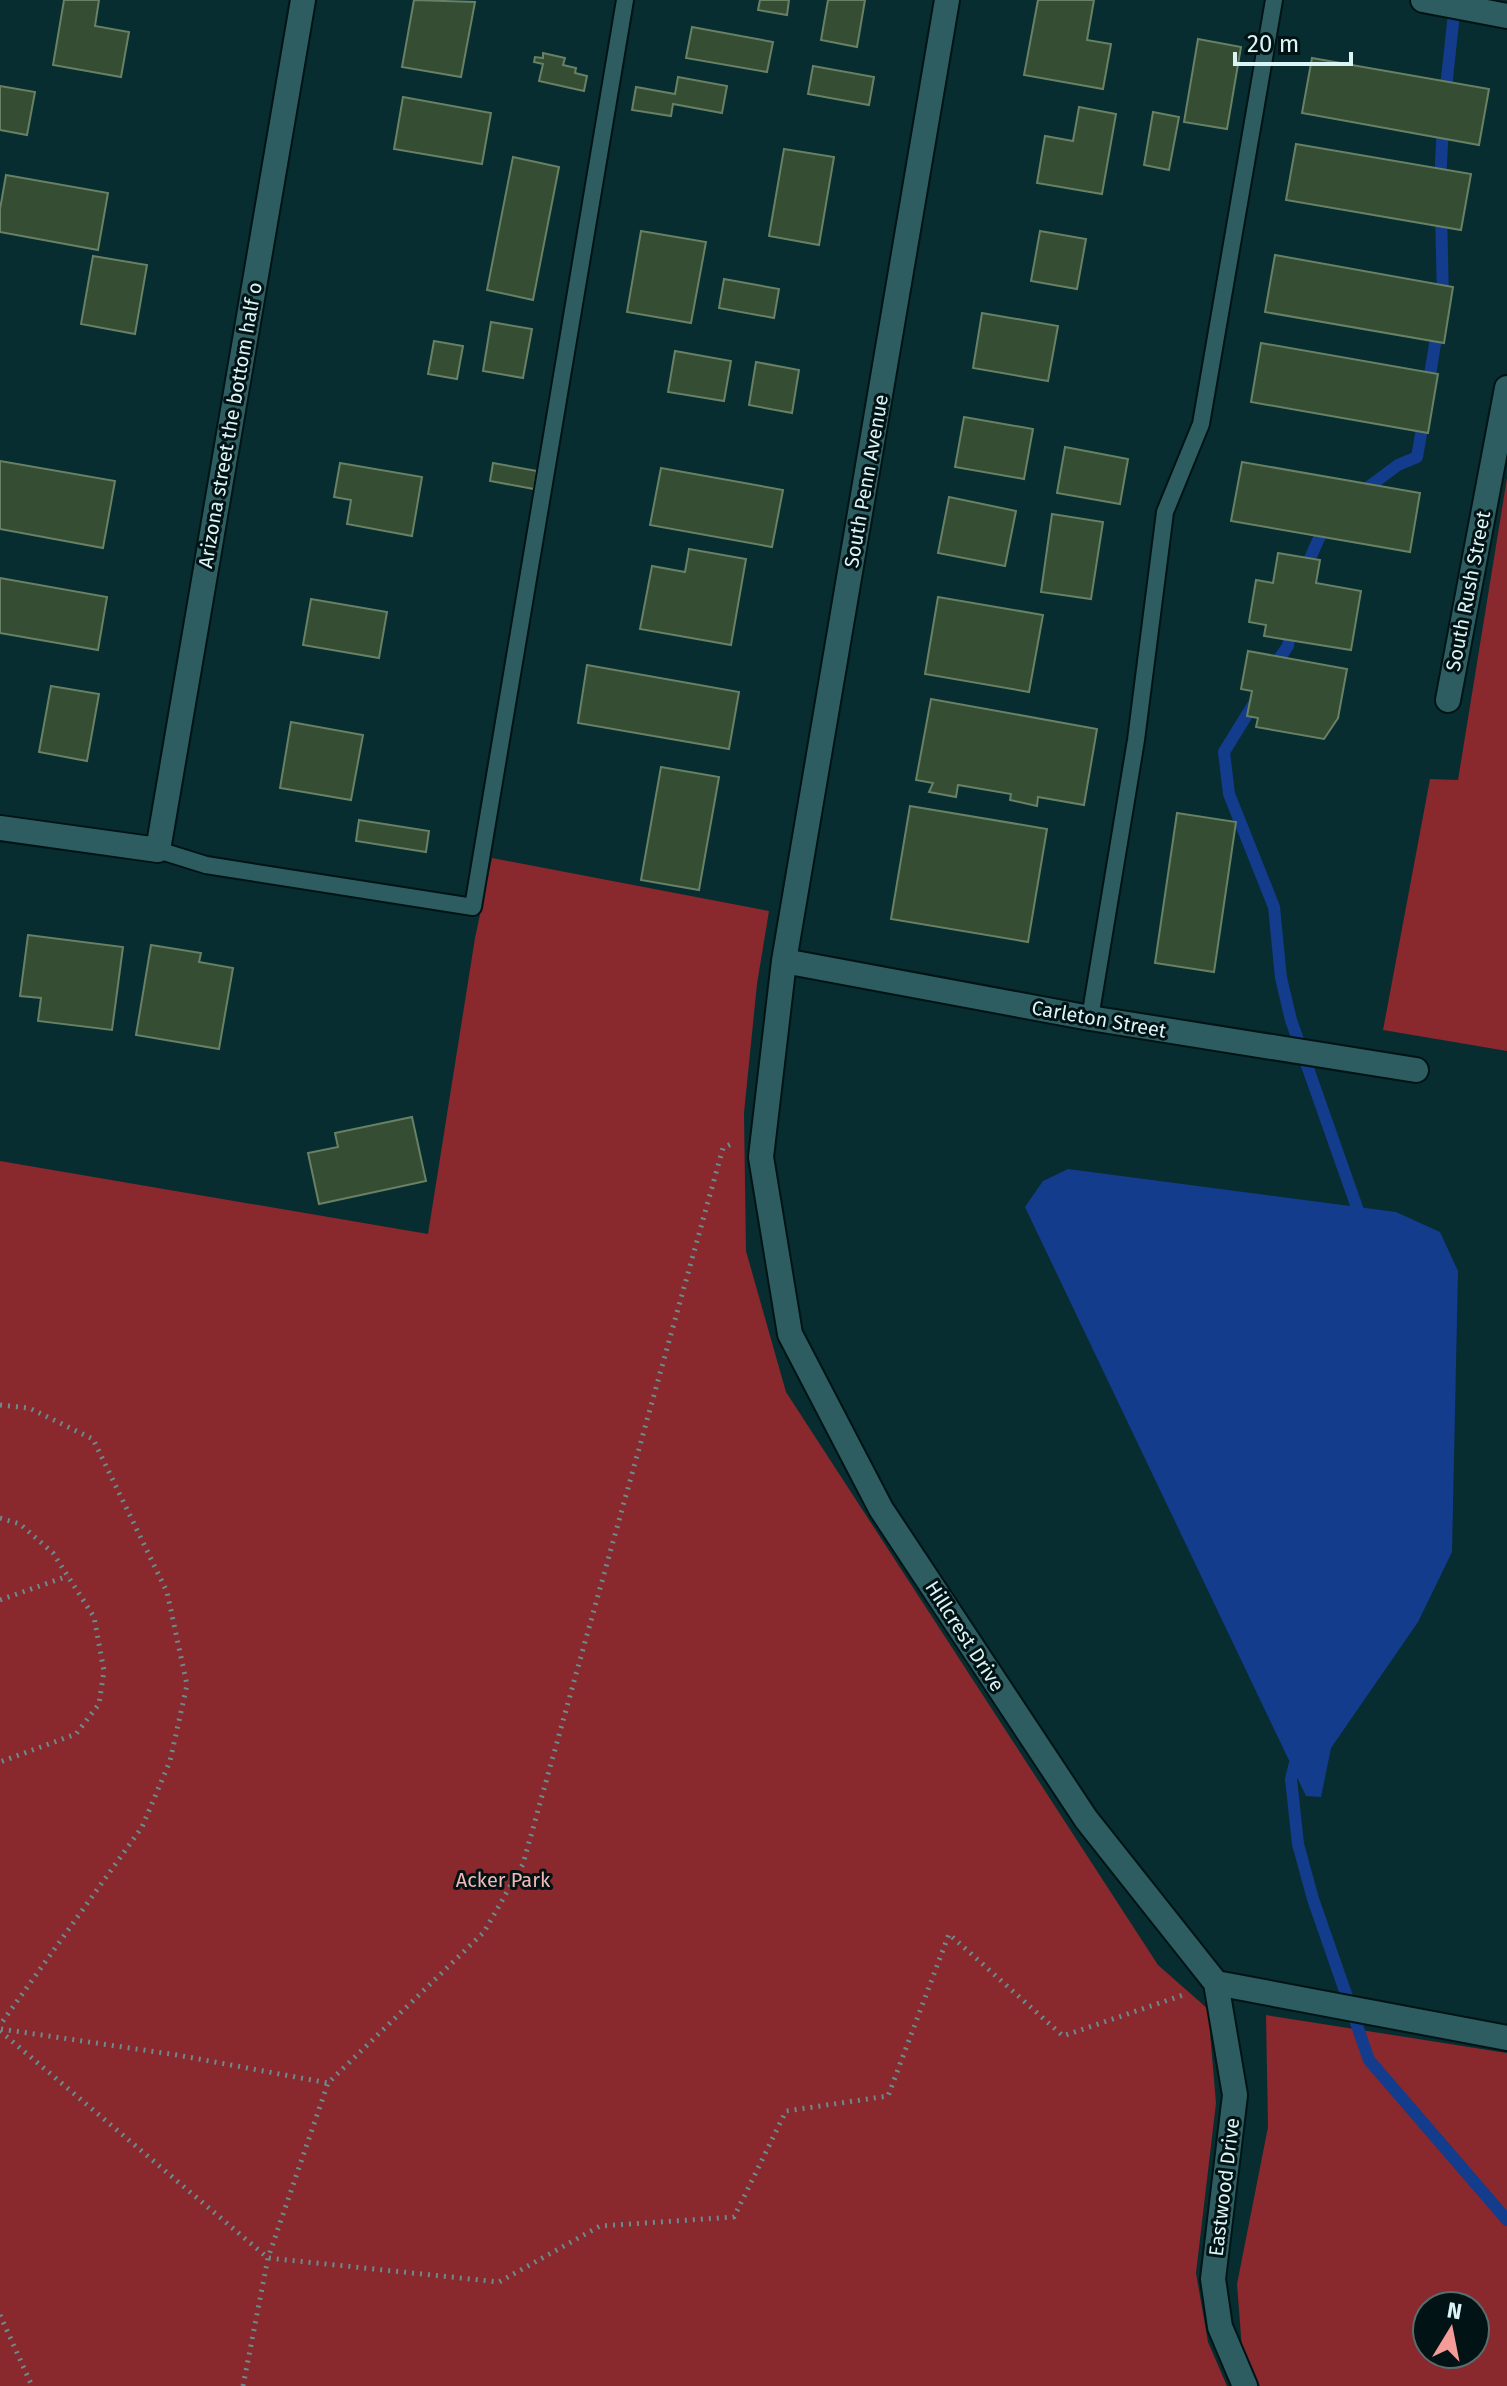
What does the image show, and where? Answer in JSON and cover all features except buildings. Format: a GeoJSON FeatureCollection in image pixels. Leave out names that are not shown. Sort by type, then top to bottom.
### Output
{"type":"FeatureCollection","features":[{"type":"Feature","properties":{"kind":"street","name":"Arizona street the bottom half o"},"geometry":{"type":"LineString","coordinates":[[158,850],[303,0]]}},
{"type":"Feature","properties":{"kind":"street","name":"South Penn Avenue"},"geometry":{"type":"LineString","coordinates":[[784,961],[947,0]]}},
{"type":"Feature","properties":{"kind":"street"},"geometry":{"type":"LineString","coordinates":[[1423,0],[1507,16]]}},
{"type":"Feature","properties":{"kind":"street","name":"South Rush Street"},"geometry":{"type":"LineString","coordinates":[[1448,700],[1507,388]]}},
{"type":"Feature","properties":{"kind":"street"},"geometry":{"type":"LineString","coordinates":[[0,828],[158,850]]}},
{"type":"Feature","properties":{"kind":"street","name":"Carleton Street"},"geometry":{"type":"LineString","coordinates":[[784,961],[1090,1018],[1416,1070]]}},
{"type":"Feature","properties":{"kind":"street","name":"Hillcrest Drive"},"geometry":{"type":"LineString","coordinates":[[784,961],[761,1157],[790,1334],[881,1509],[1086,1819],[1216,1983]]}},
{"type":"Feature","properties":{"kind":"street"},"geometry":{"type":"LineString","coordinates":[[1216,1983],[1507,2038]]}},
{"type":"Feature","properties":{"kind":"street","name":"Eastwood Drive"},"geometry":{"type":"LineString","coordinates":[[1216,1983],[1235,2095],[1213,2279],[1220,2327],[1245,2386]]}},
{"type":"Feature","properties":{"kind":"lane"},"geometry":{"type":"LineString","coordinates":[[158,850],[206,865],[473,907],[625,0]]}},
{"type":"Feature","properties":{"kind":"lane"},"geometry":{"type":"LineString","coordinates":[[1090,1018],[1136,740],[1165,512],[1201,424],[1274,0]]}},
{"type":"Feature","properties":{"kind":"path"},"geometry":{"type":"LineString","coordinates":[[243,2386],[268,2258],[328,2083],[484,1932],[523,1864],[723,1148],[764,1129]]}},
{"type":"Feature","properties":{"kind":"path"},"geometry":{"type":"LineString","coordinates":[[0,1405],[29,1408],[93,1439],[167,1592],[187,1685],[170,1761],[142,1827],[0,2029]]}},
{"type":"Feature","properties":{"kind":"path"},"geometry":{"type":"LineString","coordinates":[[0,1518],[20,1524],[53,1553],[94,1617],[104,1671],[99,1704],[76,1734],[0,1762]]}},
{"type":"Feature","properties":{"kind":"path"},"geometry":{"type":"LineString","coordinates":[[0,1600],[68,1576]]}},
{"type":"Feature","properties":{"kind":"path"},"geometry":{"type":"LineString","coordinates":[[0,2029],[268,2258],[499,2282],[600,2226],[734,2217],[786,2111],[888,2096],[949,1934],[1063,2036],[1216,1983]]}},
{"type":"Feature","properties":{"kind":"path"},"geometry":{"type":"LineString","coordinates":[[0,2029],[177,2055],[328,2083]]}},
{"type":"Feature","properties":{"kind":"path"},"geometry":{"type":"LineString","coordinates":[[0,2315],[32,2386]]}},
{"type":"Feature","properties":{"kind":"green space"},"geometry":{"type":"Polygon","coordinates":[[[1507,478],[1507,1051],[1383,1030],[1430,779],[1458,780],[1507,478]]]}},
{"type":"Feature","properties":{"kind":"green space","name":"Acker Park"},"geometry":{"type":"Polygon","coordinates":[[[492,858],[769,911],[757,984],[744,1113],[746,1251],[786,1392],[1158,1965],[1208,2009],[1216,2103],[1196,2273],[1208,2342],[1227,2386],[0,2386],[0,1161],[428,1234],[475,938],[492,858]]]}},
{"type":"Feature","properties":{"kind":"green space"},"geometry":{"type":"Polygon","coordinates":[[[1266,2015],[1507,2053],[1507,2386],[1260,2386],[1242,2349],[1237,2284],[1268,2127],[1266,2015]]]}},
{"type":"Feature","properties":{"kind":"water"},"geometry":{"type":"Polygon","coordinates":[[[1068,1169],[1396,1212],[1440,1232],[1458,1271],[1452,1552],[1418,1622],[1331,1748],[1321,1797],[1306,1796],[1025,1207],[1043,1181],[1068,1169]]]}},
{"type":"Feature","properties":{"kind":"waterway"},"geometry":{"type":"LineString","coordinates":[[1445,97],[1455,4]]}},
{"type":"Feature","properties":{"kind":"waterway"},"geometry":{"type":"LineString","coordinates":[[1440,184],[1443,123]]}},
{"type":"Feature","properties":{"kind":"waterway"},"geometry":{"type":"LineString","coordinates":[[1441,211],[1443,300]]}},
{"type":"Feature","properties":{"kind":"waterway"},"geometry":{"type":"LineString","coordinates":[[1428,387],[1438,326]]}},
{"type":"Feature","properties":{"kind":"waterway"},"geometry":{"type":"LineString","coordinates":[[1359,494],[1398,465],[1417,457],[1424,417]]}},
{"type":"Feature","properties":{"kind":"waterway"},"geometry":{"type":"LineString","coordinates":[[1303,574],[1325,525]]}},
{"type":"Feature","properties":{"kind":"waterway"},"geometry":{"type":"LineString","coordinates":[[1271,670],[1288,646],[1291,626]]}},
{"type":"Feature","properties":{"kind":"waterway"},"geometry":{"type":"LineString","coordinates":[[1253,705],[1224,752],[1229,794],[1274,907],[1281,978],[1291,1020],[1361,1219]]}},
{"type":"Feature","properties":{"kind":"waterway"},"geometry":{"type":"LineString","coordinates":[[1297,1755],[1291,1779],[1298,1844],[1313,1899],[1369,2060],[1507,2220]]}}]}
